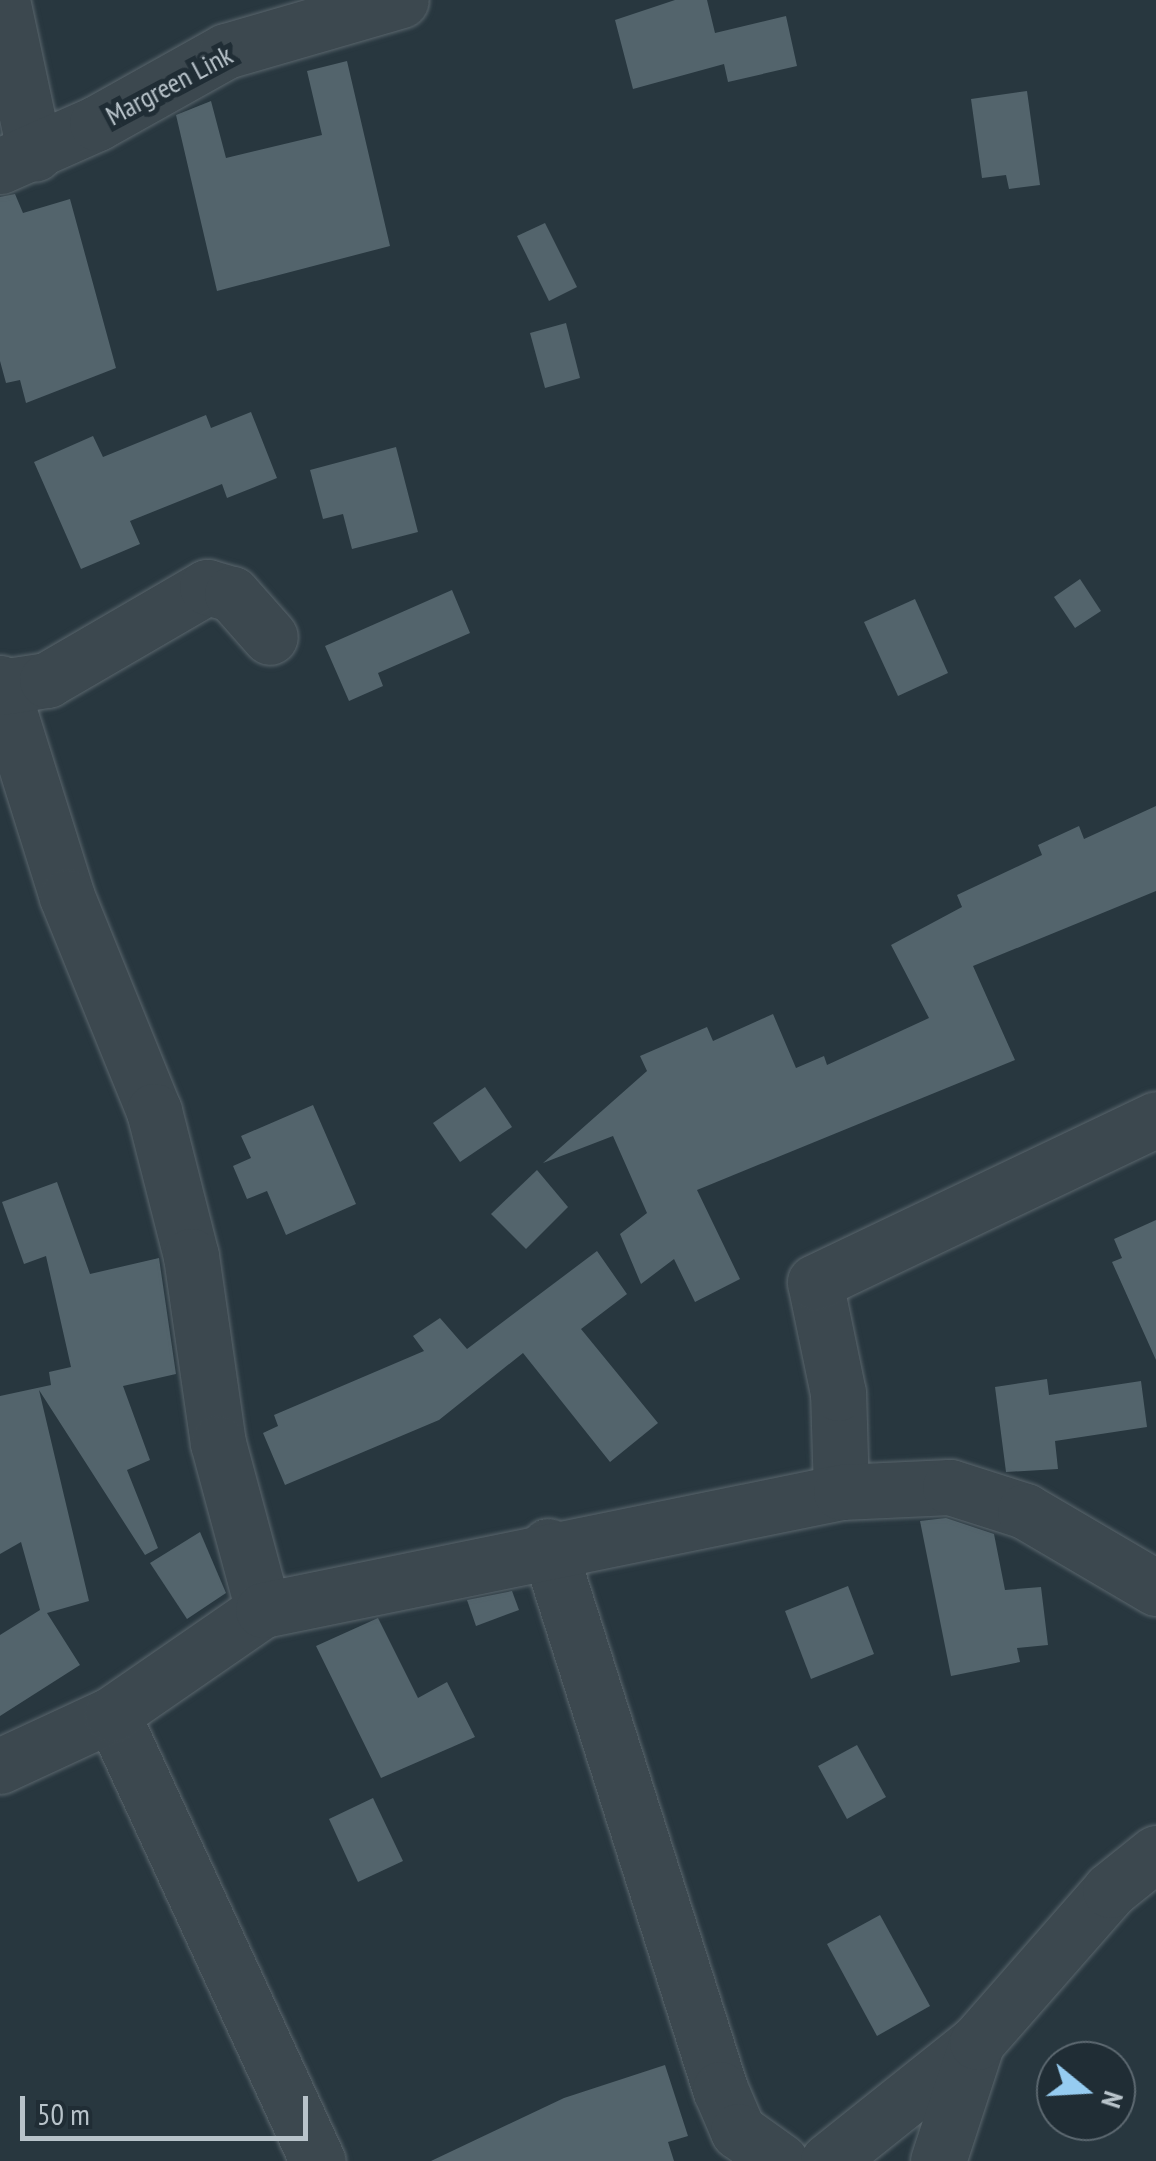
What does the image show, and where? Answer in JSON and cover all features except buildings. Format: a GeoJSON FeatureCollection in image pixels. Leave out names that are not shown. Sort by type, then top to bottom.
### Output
{"type":"FeatureCollection","features":[{"type":"Feature","properties":{"kind":"street"},"geometry":{"type":"LineString","coordinates":[[2,0],[18,160]]}},
{"type":"Feature","properties":{"kind":"street","name":"Margreen Link"},"geometry":{"type":"LineString","coordinates":[[18,160],[226,51],[400,0]]}},
{"type":"Feature","properties":{"kind":"street"},"geometry":{"type":"LineString","coordinates":[[264,1610],[218,1443],[191,1256],[154,1111],[67,897],[1,685],[47,680],[206,586],[232,594],[270,638]]}},
{"type":"Feature","properties":{"kind":"street"},"geometry":{"type":"LineString","coordinates":[[841,1492],[838,1393],[815,1282],[1156,1119]]}},
{"type":"Feature","properties":{"kind":"street"},"geometry":{"type":"LineString","coordinates":[[0,1766],[112,1714],[264,1610],[548,1546],[841,1492],[950,1488],[1026,1510],[1156,1588]]}},
{"type":"Feature","properties":{"kind":"street"},"geometry":{"type":"LineString","coordinates":[[548,1546],[720,2088],[738,2131],[780,2161]]}},
{"type":"Feature","properties":{"kind":"street"},"geometry":{"type":"LineString","coordinates":[[112,1714],[318,2161]]}},
{"type":"Feature","properties":{"kind":"street"},"geometry":{"type":"LineString","coordinates":[[828,2161],[977,2042],[1110,1890],[1156,1854]]}},
{"type":"Feature","properties":{"kind":"street"},"geometry":{"type":"LineString","coordinates":[[938,2161],[977,2042]]}}]}
